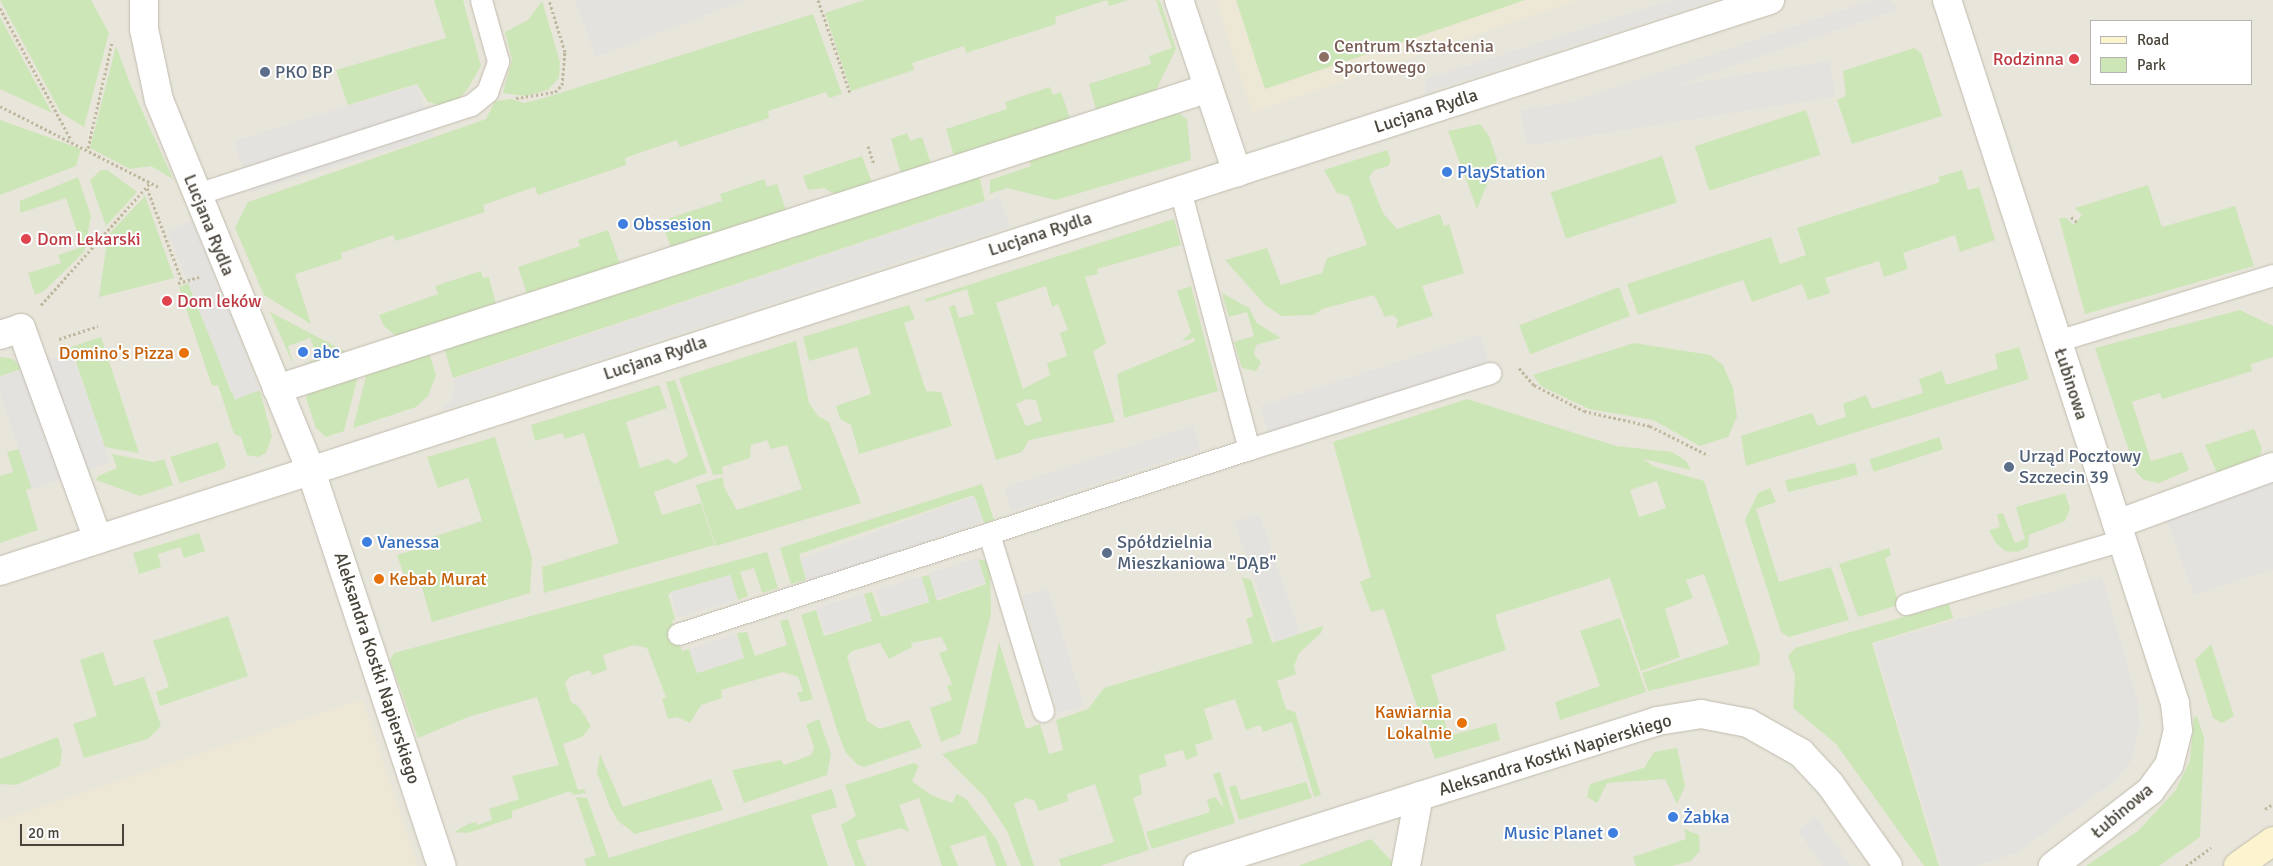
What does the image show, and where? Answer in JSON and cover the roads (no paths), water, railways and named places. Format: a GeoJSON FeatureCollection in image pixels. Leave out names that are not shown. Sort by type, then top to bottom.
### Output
{"type":"FeatureCollection","features":[{"type":"Feature","properties":{"kind":"street"},"geometry":{"type":"LineString","coordinates":[[124,0],[144,29]]}},
{"type":"Feature","properties":{"kind":"street"},"geometry":{"type":"LineString","coordinates":[[144,0],[144,29]]}},
{"type":"Feature","properties":{"kind":"street"},"geometry":{"type":"LineString","coordinates":[[1179,0],[1237,172]]}},
{"type":"Feature","properties":{"kind":"street","name":"Lucjana Rydla"},"geometry":{"type":"LineString","coordinates":[[0,571],[1770,0]]}},
{"type":"Feature","properties":{"kind":"street","name":"Łubinowa"},"geometry":{"type":"LineString","coordinates":[[1947,0],[2175,703],[2178,730],[2169,765],[2150,791],[2053,866]]}},
{"type":"Feature","properties":{"kind":"street","name":"Lucjana Rydla"},"geometry":{"type":"LineString","coordinates":[[144,29],[159,100],[311,471]]}},
{"type":"Feature","properties":{"kind":"street"},"geometry":{"type":"LineString","coordinates":[[277,389],[1209,88]]}},
{"type":"Feature","properties":{"kind":"street"},"geometry":{"type":"LineString","coordinates":[[17,337],[98,539]]}},
{"type":"Feature","properties":{"kind":"street"},"geometry":{"type":"LineString","coordinates":[[2120,532],[2273,467]]}},
{"type":"Feature","properties":{"kind":"street","name":"Aleksandra Kostki Napierskiego"},"geometry":{"type":"LineString","coordinates":[[311,471],[442,866]]}},
{"type":"Feature","properties":{"kind":"street","name":"Aleksandra Kostki Napierskiego"},"geometry":{"type":"LineString","coordinates":[[1198,866],[1657,721],[1701,714],[1726,717],[1774,735],[1801,753],[1830,784],[1888,866]]}},
{"type":"Feature","properties":{"kind":"street"},"geometry":{"type":"LineString","coordinates":[[1406,866],[1419,796]]}},
{"type":"Feature","properties":{"kind":"street"},"geometry":{"type":"LineString","coordinates":[[2238,866],[2273,841]]}},
{"type":"Feature","properties":{"kind":"lane"},"geometry":{"type":"LineString","coordinates":[[201,204],[472,104],[487,92],[498,61],[480,0]]}},
{"type":"Feature","properties":{"kind":"lane"},"geometry":{"type":"LineString","coordinates":[[1180,190],[1249,449]]}},
{"type":"Feature","properties":{"kind":"lane"},"geometry":{"type":"LineString","coordinates":[[2057,341],[2273,275]]}},
{"type":"Feature","properties":{"kind":"lane"},"geometry":{"type":"LineString","coordinates":[[678,634],[1490,373]]}},
{"type":"Feature","properties":{"kind":"lane"},"geometry":{"type":"LineString","coordinates":[[1906,604],[2120,532]]}},
{"type":"Feature","properties":{"kind":"lane"},"geometry":{"type":"LineString","coordinates":[[989,534],[1043,711]]}},
{"type":"Feature","properties":{"kind":"place","name":"Centrum Kształcenia Sportowego"},"geometry":{"type":"Point","coordinates":[1324,57]}},
{"type":"Feature","properties":{"kind":"place","name":"Rodzinna"},"geometry":{"type":"Point","coordinates":[2074,59]}},
{"type":"Feature","properties":{"kind":"place","name":"PKO BP"},"geometry":{"type":"Point","coordinates":[265,72]}},
{"type":"Feature","properties":{"kind":"place","name":"PlayStation"},"geometry":{"type":"Point","coordinates":[1447,172]}},
{"type":"Feature","properties":{"kind":"place","name":"Obssesion"},"geometry":{"type":"Point","coordinates":[623,224]}},
{"type":"Feature","properties":{"kind":"place","name":"Dom Lekarski"},"geometry":{"type":"Point","coordinates":[26,239]}},
{"type":"Feature","properties":{"kind":"place","name":"Dom leków"},"geometry":{"type":"Point","coordinates":[167,301]}},
{"type":"Feature","properties":{"kind":"place","name":"abc"},"geometry":{"type":"Point","coordinates":[303,352]}},
{"type":"Feature","properties":{"kind":"place","name":"Domino's Pizza"},"geometry":{"type":"Point","coordinates":[184,353]}},
{"type":"Feature","properties":{"kind":"place","name":"Urząd Pocztowy Szczecin 39"},"geometry":{"type":"Point","coordinates":[2009,467]}},
{"type":"Feature","properties":{"kind":"place","name":"Vanessa"},"geometry":{"type":"Point","coordinates":[367,542]}},
{"type":"Feature","properties":{"kind":"place","name":"Spółdzielnia Mieszkaniowa \"DĄB\""},"geometry":{"type":"Point","coordinates":[1107,553]}},
{"type":"Feature","properties":{"kind":"place","name":"Kebab Murat"},"geometry":{"type":"Point","coordinates":[379,579]}},
{"type":"Feature","properties":{"kind":"place","name":"Kawiarnia Lokalnie"},"geometry":{"type":"Point","coordinates":[1462,723]}},
{"type":"Feature","properties":{"kind":"place","name":"Żabka"},"geometry":{"type":"Point","coordinates":[1673,817]}},
{"type":"Feature","properties":{"kind":"place","name":"Music Planet"},"geometry":{"type":"Point","coordinates":[1613,833]}}]}
